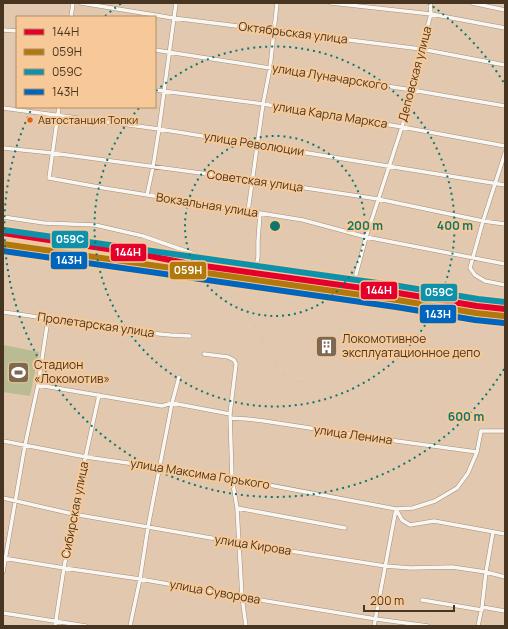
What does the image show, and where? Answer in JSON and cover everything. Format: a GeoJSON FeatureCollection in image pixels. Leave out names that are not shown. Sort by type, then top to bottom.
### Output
{"type":"FeatureCollection","features":[{"type":"Feature","properties":{"kind":"street"},"geometry":{"type":"LineString","coordinates":[[71,16],[73,3]]}},
{"type":"Feature","properties":{"kind":"street","name":"Октябрьская улица"},"geometry":{"type":"LineString","coordinates":[[81,3],[173,18],[421,50],[505,65]]}},
{"type":"Feature","properties":{"kind":"street"},"geometry":{"type":"LineString","coordinates":[[147,195],[159,129],[163,90],[176,3]]}},
{"type":"Feature","properties":{"kind":"street"},"geometry":{"type":"LineString","coordinates":[[248,211],[263,104],[270,68],[277,3]]}},
{"type":"Feature","properties":{"kind":"street"},"geometry":{"type":"LineString","coordinates":[[331,3],[431,14],[505,28]]}},
{"type":"Feature","properties":{"kind":"street","name":"Деповская улица"},"geometry":{"type":"LineString","coordinates":[[354,282],[366,237],[402,127],[431,14],[430,3]]}},
{"type":"Feature","properties":{"kind":"street"},"geometry":{"type":"LineString","coordinates":[[472,3],[505,10]]}},
{"type":"Feature","properties":{"kind":"street"},"geometry":{"type":"LineString","coordinates":[[3,30],[16,31]]}},
{"type":"Feature","properties":{"kind":"street","name":"улица Луначарского"},"geometry":{"type":"LineString","coordinates":[[156,50],[505,106]]}},
{"type":"Feature","properties":{"kind":"street","name":"улица Карла Маркса"},"geometry":{"type":"LineString","coordinates":[[156,90],[263,104],[505,146]]}},
{"type":"Feature","properties":{"kind":"street","name":"улица Революции"},"geometry":{"type":"LineString","coordinates":[[3,108],[159,129],[505,185]]}},
{"type":"Feature","properties":{"kind":"street"},"geometry":{"type":"LineString","coordinates":[[52,153],[59,108]]}},
{"type":"Feature","properties":{"kind":"street","name":"Советская улица"},"geometry":{"type":"LineString","coordinates":[[3,148],[52,153],[253,180],[378,199],[483,221],[505,224]]}},
{"type":"Feature","properties":{"kind":"street"},"geometry":{"type":"LineString","coordinates":[[505,152],[470,268],[475,276],[485,281],[505,285]]}},
{"type":"Feature","properties":{"kind":"street","name":"Вокзальная улица"},"geometry":{"type":"LineString","coordinates":[[52,153],[49,178],[303,220],[366,237],[505,264]]}},
{"type":"Feature","properties":{"kind":"street"},"geometry":{"type":"LineString","coordinates":[[256,267],[258,257],[260,213]]}},
{"type":"Feature","properties":{"kind":"street"},"geometry":{"type":"LineString","coordinates":[[3,218],[44,223],[95,225],[143,236],[203,257],[312,277],[484,300]]}},
{"type":"Feature","properties":{"kind":"street","name":"Пролетарская улица"},"geometry":{"type":"LineString","coordinates":[[3,312],[149,333],[190,336]]}},
{"type":"Feature","properties":{"kind":"street"},"geometry":{"type":"LineString","coordinates":[[3,572],[24,445],[38,385],[48,319]]}},
{"type":"Feature","properties":{"kind":"street"},"geometry":{"type":"LineString","coordinates":[[204,354],[228,357],[234,360],[236,364],[230,416],[232,478],[237,508],[242,597],[246,626]]}},
{"type":"Feature","properties":{"kind":"street"},"geometry":{"type":"LineString","coordinates":[[130,626],[172,403],[179,377]]}},
{"type":"Feature","properties":{"kind":"street","name":"улица Ленина"},"geometry":{"type":"LineString","coordinates":[[38,385],[162,406],[172,403],[230,416],[476,452]]}},
{"type":"Feature","properties":{"kind":"street","name":"Сибирская улица"},"geometry":{"type":"LineString","coordinates":[[56,624],[73,514],[99,395]]}},
{"type":"Feature","properties":{"kind":"street","name":"улица Максима Горького"},"geometry":{"type":"LineString","coordinates":[[3,441],[86,457],[232,478],[396,509],[413,508],[435,501],[457,488],[468,473],[476,452],[481,431],[505,431]]}},
{"type":"Feature","properties":{"kind":"street","name":"улица Кирова"},"geometry":{"type":"LineString","coordinates":[[3,498],[73,514],[385,566],[411,568],[452,567],[505,576]]}},
{"type":"Feature","properties":{"kind":"street"},"geometry":{"type":"LineString","coordinates":[[237,508],[345,528]]}},
{"type":"Feature","properties":{"kind":"street"},"geometry":{"type":"LineString","coordinates":[[396,509],[402,520],[410,526],[434,521],[505,534]]}},
{"type":"Feature","properties":{"kind":"street"},"geometry":{"type":"LineString","coordinates":[[374,626],[396,509]]}},
{"type":"Feature","properties":{"kind":"street"},"geometry":{"type":"LineString","coordinates":[[478,626],[482,609],[486,572],[493,532]]}},
{"type":"Feature","properties":{"kind":"street","name":"улица Суворова"},"geometry":{"type":"LineString","coordinates":[[4,559],[140,579],[376,619],[428,626]]}},
{"type":"Feature","properties":{"kind":"street"},"geometry":{"type":"LineString","coordinates":[[422,600],[505,611]]}},
{"type":"Feature","properties":{"kind":"street"},"geometry":{"type":"LineString","coordinates":[[3,612],[56,624],[86,626]]}},
{"type":"Feature","properties":{"kind":"green space","name":"Стадион «Локомотив»"},"geometry":{"type":"Polygon","coordinates":[[[3,345],[39,352],[30,396],[3,392],[3,345]]]}},
{"type":"Feature","properties":{"kind":"railway"},"geometry":{"type":"LineString","coordinates":[[48,234],[162,251],[202,263],[377,288]]}},
{"type":"Feature","properties":{"kind":"railway"},"geometry":{"type":"LineString","coordinates":[[3,240],[114,256],[152,258]]}},
{"type":"Feature","properties":{"kind":"railway"},"geometry":{"type":"LineString","coordinates":[[176,269],[216,287],[233,299],[250,318],[267,350],[281,371],[290,378],[303,383]]}},
{"type":"Feature","properties":{"kind":"railway"},"geometry":{"type":"LineString","coordinates":[[477,306],[505,312]]}},
{"type":"Feature","properties":{"kind":"transit line","name":"059С"},"geometry":{"type":"LineString","coordinates":[[4,230],[505,302]]}},
{"type":"Feature","properties":{"kind":"transit line","name":"144Н"},"geometry":{"type":"LineString","coordinates":[[3,233],[140,254],[190,264],[505,309]]}},
{"type":"Feature","properties":{"kind":"transit line","name":"059Н"},"geometry":{"type":"LineString","coordinates":[[3,244],[504,316]]}},
{"type":"Feature","properties":{"kind":"transit line","name":"143Н"},"geometry":{"type":"LineString","coordinates":[[3,251],[504,323]]}},
{"type":"Feature","properties":{"kind":"place","name":"Автостанция Топки"},"geometry":{"type":"Point","coordinates":[30,120]}},
{"type":"Feature","properties":{"kind":"place","name":"Локомотивное эксплуатационное депо"},"geometry":{"type":"Point","coordinates":[326,346]}},
{"type":"Feature","properties":{"kind":"place","name":"Стадион «Локомотив»"},"geometry":{"type":"Point","coordinates":[19,372]}}]}
